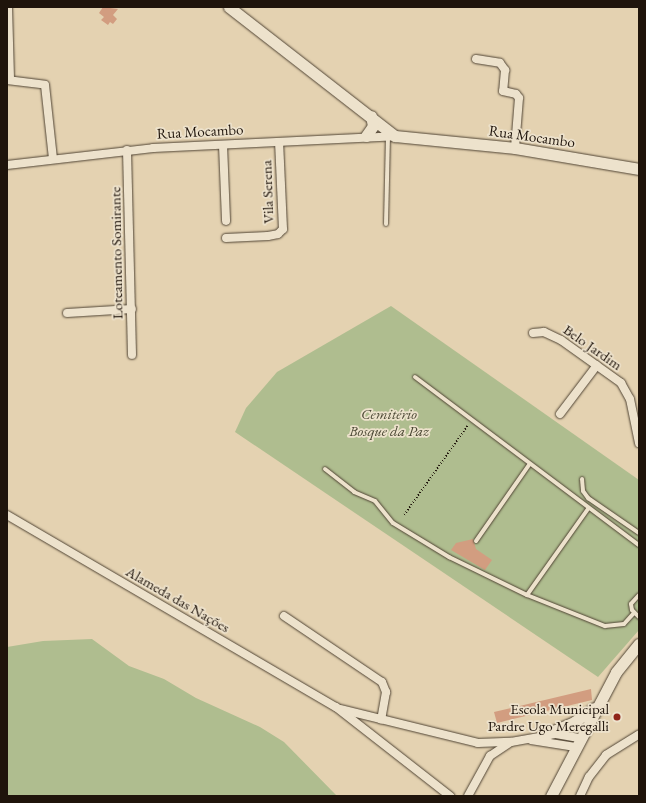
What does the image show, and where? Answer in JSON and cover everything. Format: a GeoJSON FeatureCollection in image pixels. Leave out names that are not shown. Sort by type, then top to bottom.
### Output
{"type":"FeatureCollection","features":[{"type":"Feature","properties":{"kind":"main road"},"geometry":{"type":"LineString","coordinates":[[229,7],[371,116],[392,136]]}},
{"type":"Feature","properties":{"kind":"main road"},"geometry":{"type":"LineString","coordinates":[[366,136],[373,126],[371,116]]}},
{"type":"Feature","properties":{"kind":"main road","name":"Rua Mocambo"},"geometry":{"type":"LineString","coordinates":[[392,136],[515,148],[639,169]]}},
{"type":"Feature","properties":{"kind":"main road"},"geometry":{"type":"LineString","coordinates":[[551,796],[577,743],[616,672],[639,644]]}},
{"type":"Feature","properties":{"kind":"main road"},"geometry":{"type":"LineString","coordinates":[[546,734],[574,722],[596,707]]}},
{"type":"Feature","properties":{"kind":"street"},"geometry":{"type":"LineString","coordinates":[[8,10],[8,80],[45,85],[53,159]]}},
{"type":"Feature","properties":{"kind":"street"},"geometry":{"type":"LineString","coordinates":[[476,59],[500,63],[504,70],[503,91],[518,95],[515,148]]}},
{"type":"Feature","properties":{"kind":"street","name":"Rua Mocambo"},"geometry":{"type":"LineString","coordinates":[[7,165],[127,150],[366,136],[392,136]]}},
{"type":"Feature","properties":{"kind":"street","name":"Vila Serena"},"geometry":{"type":"LineString","coordinates":[[226,238],[268,236],[278,234],[283,229],[279,142]]}},
{"type":"Feature","properties":{"kind":"street"},"geometry":{"type":"LineString","coordinates":[[223,145],[226,221]]}},
{"type":"Feature","properties":{"kind":"street","name":"Loteamento Somirante"},"geometry":{"type":"LineString","coordinates":[[127,150],[132,355]]}},
{"type":"Feature","properties":{"kind":"street"},"geometry":{"type":"LineString","coordinates":[[67,313],[132,309]]}},
{"type":"Feature","properties":{"kind":"street","name":"Belo Jardim"},"geometry":{"type":"LineString","coordinates":[[533,333],[552,335],[621,383],[628,392],[639,443]]}},
{"type":"Feature","properties":{"kind":"street"},"geometry":{"type":"LineString","coordinates":[[560,414],[597,365]]}},
{"type":"Feature","properties":{"kind":"street","name":"Alameda das Nações"},"geometry":{"type":"LineString","coordinates":[[7,515],[336,707],[450,796]]}},
{"type":"Feature","properties":{"kind":"street"},"geometry":{"type":"LineString","coordinates":[[284,616],[382,682],[386,692],[382,720]]}},
{"type":"Feature","properties":{"kind":"street","name":"Alameda das Nações"},"geometry":{"type":"LineString","coordinates":[[336,707],[460,740],[493,743],[511,742],[546,734],[566,735],[577,743]]}},
{"type":"Feature","properties":{"kind":"street"},"geometry":{"type":"LineString","coordinates":[[580,796],[589,777],[606,755],[639,734]]}},
{"type":"Feature","properties":{"kind":"street","name":"Alameda das Nações"},"geometry":{"type":"LineString","coordinates":[[528,739],[577,743]]}},
{"type":"Feature","properties":{"kind":"street","name":"Alameda das Nações"},"geometry":{"type":"LineString","coordinates":[[468,796],[490,756],[511,742]]}},
{"type":"Feature","properties":{"kind":"lane"},"geometry":{"type":"LineString","coordinates":[[386,224],[392,136]]}},
{"type":"Feature","properties":{"kind":"lane"},"geometry":{"type":"LineString","coordinates":[[415,377],[529,465],[639,545]]}},
{"type":"Feature","properties":{"kind":"lane"},"geometry":{"type":"LineString","coordinates":[[476,541],[529,465]]}},
{"type":"Feature","properties":{"kind":"lane"},"geometry":{"type":"LineString","coordinates":[[325,469],[354,492],[375,501],[393,523],[449,557],[527,595],[605,626],[624,624],[634,613]]}},
{"type":"Feature","properties":{"kind":"lane"},"geometry":{"type":"LineString","coordinates":[[582,480],[583,491],[588,498],[639,533]]}},
{"type":"Feature","properties":{"kind":"lane"},"geometry":{"type":"LineString","coordinates":[[527,595],[588,509]]}},
{"type":"Feature","properties":{"kind":"lane"},"geometry":{"type":"LineString","coordinates":[[639,595],[631,604],[634,613],[639,617]]}},
{"type":"Feature","properties":{"kind":"path"},"geometry":{"type":"LineString","coordinates":[[404,515],[472,420]]}},
{"type":"Feature","properties":{"kind":"green space","name":"Cemitério Bosque da Paz"},"geometry":{"type":"Polygon","coordinates":[[[391,306],[639,480],[639,630],[598,677],[235,432],[246,408],[277,372],[391,306]]]}},
{"type":"Feature","properties":{"kind":"green space"},"geometry":{"type":"Polygon","coordinates":[[[92,639],[129,666],[164,679],[196,698],[260,727],[284,742],[337,796],[7,796],[7,647],[43,641],[92,639]]]}},
{"type":"Feature","properties":{"kind":"building"},"geometry":{"type":"Polygon","coordinates":[[[103,7],[118,9],[113,15],[117,19],[113,24],[110,22],[108,25],[101,20],[104,17],[99,13],[103,7]]]}},
{"type":"Feature","properties":{"kind":"building"},"geometry":{"type":"Polygon","coordinates":[[[473,539],[476,549],[492,560],[485,570],[451,550],[456,543],[473,539]]]}},
{"type":"Feature","properties":{"kind":"building"},"geometry":{"type":"Polygon","coordinates":[[[591,689],[592,700],[497,723],[494,712],[591,689]]]}},
{"type":"Feature","properties":{"kind":"place","name":"Escola Municipal Pardre Ugo Meregalli"},"geometry":{"type":"Point","coordinates":[617,717]}}]}
